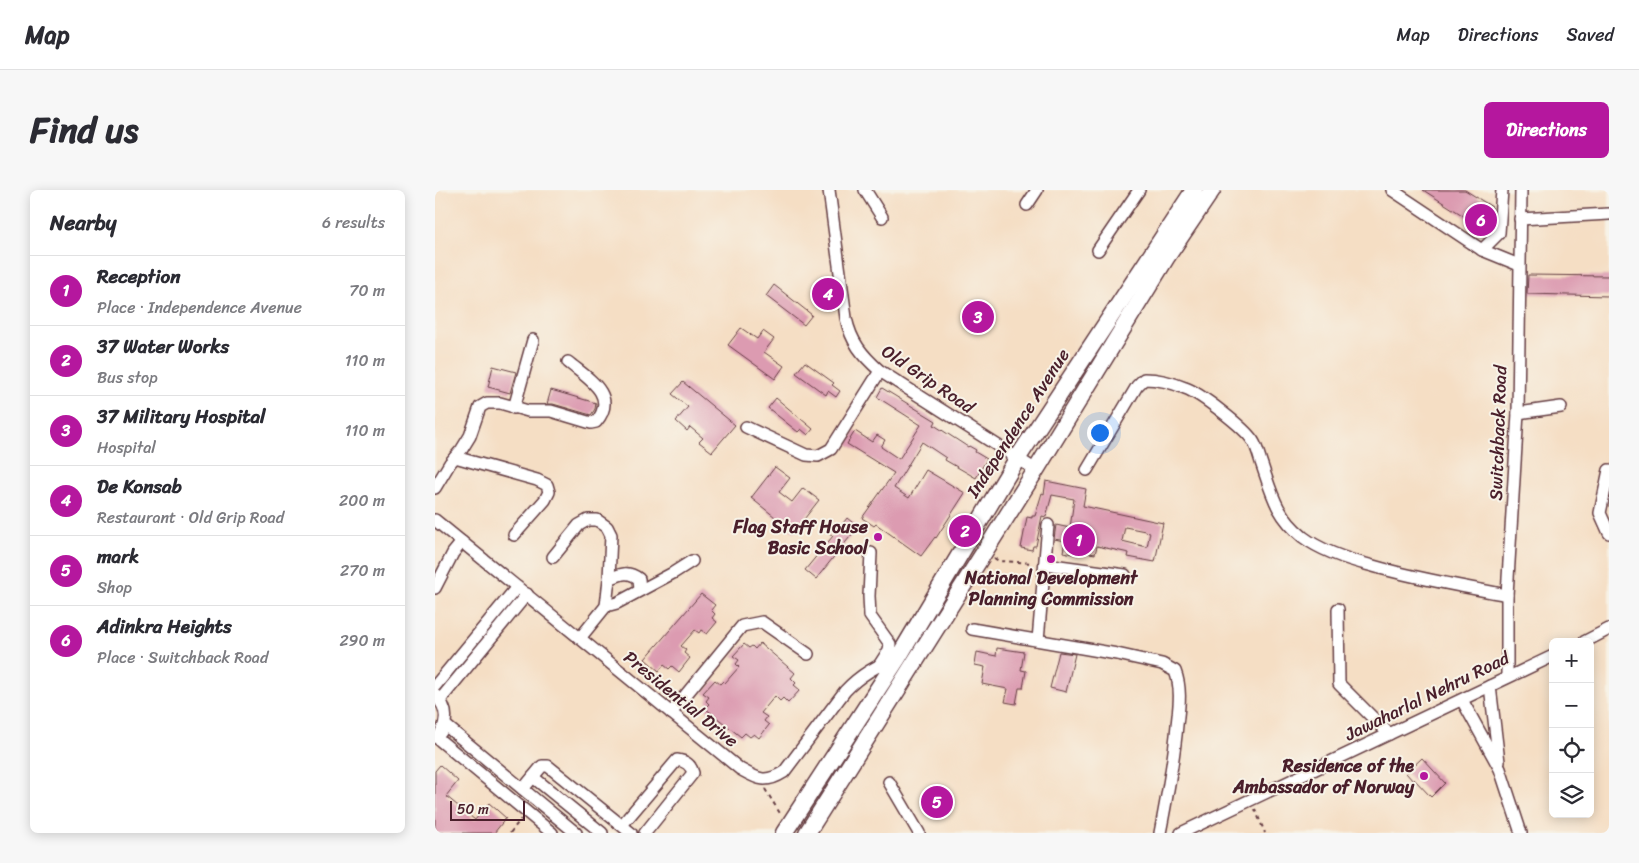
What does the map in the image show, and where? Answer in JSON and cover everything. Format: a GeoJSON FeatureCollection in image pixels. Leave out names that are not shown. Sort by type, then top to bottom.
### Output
{"type":"FeatureCollection","features":[{"type":"Feature","properties":{"kind":"highway","name":"Independence Avenue"},"geometry":{"type":"LineString","coordinates":[[786,830],[898,658],[1017,459],[1194,190]]}},
{"type":"Feature","properties":{"kind":"highway"},"geometry":{"type":"LineString","coordinates":[[807,833],[1036,470],[1166,258],[1212,190]]}},
{"type":"Feature","properties":{"kind":"street","name":"Old Grip Road"},"geometry":{"type":"LineString","coordinates":[[829,190],[849,332],[865,358],[880,371],[1036,470]]}},
{"type":"Feature","properties":{"kind":"street"},"geometry":{"type":"LineString","coordinates":[[865,190],[882,217]]}},
{"type":"Feature","properties":{"kind":"street"},"geometry":{"type":"LineString","coordinates":[[1027,204],[1037,190]]}},
{"type":"Feature","properties":{"kind":"street"},"geometry":{"type":"LineString","coordinates":[[1098,250],[1139,190]]}},
{"type":"Feature","properties":{"kind":"street"},"geometry":{"type":"LineString","coordinates":[[1391,190],[1483,250],[1519,265]]}},
{"type":"Feature","properties":{"kind":"street"},"geometry":{"type":"LineString","coordinates":[[1483,250],[1499,233],[1502,190]]}},
{"type":"Feature","properties":{"kind":"street","name":"Switchback Road"},"geometry":{"type":"LineString","coordinates":[[1507,677],[1507,595],[1518,413],[1521,190]]}},
{"type":"Feature","properties":{"kind":"street"},"geometry":{"type":"LineString","coordinates":[[1520,219],[1609,214]]}},
{"type":"Feature","properties":{"kind":"street"},"geometry":{"type":"LineString","coordinates":[[514,408],[533,340]]}},
{"type":"Feature","properties":{"kind":"street"},"geometry":{"type":"LineString","coordinates":[[437,480],[462,449],[480,407],[487,403],[500,404],[528,411],[551,411],[591,423],[596,422],[601,417],[605,402],[603,394],[599,388],[568,362]]}},
{"type":"Feature","properties":{"kind":"street"},"geometry":{"type":"LineString","coordinates":[[746,426],[806,455],[818,456],[831,449],[880,371]]}},
{"type":"Feature","properties":{"kind":"street"},"geometry":{"type":"LineString","coordinates":[[1087,470],[1137,386],[1144,379],[1170,382],[1187,388],[1244,430],[1254,442],[1273,498],[1282,516],[1305,538],[1325,550],[1400,574],[1507,595]]}},
{"type":"Feature","properties":{"kind":"street"},"geometry":{"type":"LineString","coordinates":[[1518,413],[1561,407]]}},
{"type":"Feature","properties":{"kind":"street"},"geometry":{"type":"LineString","coordinates":[[455,456],[537,480],[547,485],[549,492],[545,500],[514,535]]}},
{"type":"Feature","properties":{"kind":"street"},"geometry":{"type":"LineString","coordinates":[[1609,470],[1600,513],[1609,533]]}},
{"type":"Feature","properties":{"kind":"street","name":"Presidential Drive"},"geometry":{"type":"LineString","coordinates":[[435,520],[740,769],[760,780]]}},
{"type":"Feature","properties":{"kind":"street"},"geometry":{"type":"LineString","coordinates":[[553,557],[579,525],[588,520],[597,520],[607,527],[611,535],[606,606],[580,638]]}},
{"type":"Feature","properties":{"kind":"street"},"geometry":{"type":"LineString","coordinates":[[1038,640],[1048,525]]}},
{"type":"Feature","properties":{"kind":"street"},"geometry":{"type":"LineString","coordinates":[[435,588],[439,566],[462,542]]}},
{"type":"Feature","properties":{"kind":"street"},"geometry":{"type":"LineString","coordinates":[[871,553],[870,616],[890,644],[889,650],[880,664]]}},
{"type":"Feature","properties":{"kind":"street"},"geometry":{"type":"LineString","coordinates":[[606,606],[617,603],[692,561]]}},
{"type":"Feature","properties":{"kind":"street"},"geometry":{"type":"LineString","coordinates":[[1045,564],[1125,575]]}},
{"type":"Feature","properties":{"kind":"street"},"geometry":{"type":"LineString","coordinates":[[609,579],[627,572],[639,579],[640,590]]}},
{"type":"Feature","properties":{"kind":"street"},"geometry":{"type":"LineString","coordinates":[[435,686],[517,587]]}},
{"type":"Feature","properties":{"kind":"street"},"geometry":{"type":"LineString","coordinates":[[527,594],[438,698],[446,712],[445,725],[435,737],[552,833]]}},
{"type":"Feature","properties":{"kind":"street"},"geometry":{"type":"LineString","coordinates":[[1339,609],[1339,684],[1389,734]]}},
{"type":"Feature","properties":{"kind":"street"},"geometry":{"type":"LineString","coordinates":[[671,713],[742,626],[762,622],[808,654]]}},
{"type":"Feature","properties":{"kind":"street"},"geometry":{"type":"LineString","coordinates":[[972,629],[1117,654],[1162,664],[1175,672],[1180,687],[1175,751],[1160,833]]}},
{"type":"Feature","properties":{"kind":"street"},"geometry":{"type":"LineString","coordinates":[[1592,638],[1609,629]]}},
{"type":"Feature","properties":{"kind":"street"},"geometry":{"type":"LineString","coordinates":[[760,780],[775,778],[784,772],[855,680],[880,664],[898,658]]}},
{"type":"Feature","properties":{"kind":"street","name":"Jawaharlal Nehru Road"},"geometry":{"type":"LineString","coordinates":[[1181,833],[1549,658]]}},
{"type":"Feature","properties":{"kind":"street"},"geometry":{"type":"LineString","coordinates":[[1490,686],[1500,769]]}},
{"type":"Feature","properties":{"kind":"street"},"geometry":{"type":"LineString","coordinates":[[1462,700],[1500,769],[1521,833]]}},
{"type":"Feature","properties":{"kind":"street"},"geometry":{"type":"LineString","coordinates":[[445,725],[576,833]]}},
{"type":"Feature","properties":{"kind":"street"},"geometry":{"type":"LineString","coordinates":[[622,825],[677,760],[683,760],[692,768],[693,773],[645,833]]}},
{"type":"Feature","properties":{"kind":"street"},"geometry":{"type":"LineString","coordinates":[[523,789],[542,766],[548,766],[631,833]]}},
{"type":"Feature","properties":{"kind":"street"},"geometry":{"type":"LineString","coordinates":[[533,777],[602,833]]}},
{"type":"Feature","properties":{"kind":"street"},"geometry":{"type":"LineString","coordinates":[[889,782],[919,833]]}},
{"type":"Feature","properties":{"kind":"path"},"geometry":{"type":"LineString","coordinates":[[993,556],[999,562],[1045,564]]}},
{"type":"Feature","properties":{"kind":"path"},"geometry":{"type":"LineString","coordinates":[[760,780],[786,830]]}},
{"type":"Feature","properties":{"kind":"path"},"geometry":{"type":"LineString","coordinates":[[1251,800],[1265,833]]}},
{"type":"Feature","properties":{"kind":"path"},"geometry":{"type":"LineString","coordinates":[[510,833],[527,812]]}},
{"type":"Feature","properties":{"kind":"building"},"geometry":{"type":"Polygon","coordinates":[[[1423,190],[1465,190],[1492,207],[1492,230],[1489,232],[1423,190]]]}},
{"type":"Feature","properties":{"kind":"building"},"geometry":{"type":"Polygon","coordinates":[[[1528,275],[1609,276],[1609,296],[1527,294],[1528,275]]]}},
{"type":"Feature","properties":{"kind":"building"},"geometry":{"type":"Polygon","coordinates":[[[774,285],[812,315],[804,325],[766,296],[774,285]]]}},
{"type":"Feature","properties":{"kind":"building"},"geometry":{"type":"Polygon","coordinates":[[[741,328],[757,339],[763,331],[774,339],[764,352],[784,366],[775,379],[728,345],[741,328]]]}},
{"type":"Feature","properties":{"kind":"building"},"geometry":{"type":"Polygon","coordinates":[[[805,362],[834,383],[832,385],[840,391],[836,397],[828,391],[826,395],[796,373],[805,362]]]}},
{"type":"Feature","properties":{"kind":"building"},"geometry":{"type":"Polygon","coordinates":[[[493,366],[516,372],[510,393],[488,387],[493,366]]]}},
{"type":"Feature","properties":{"kind":"building"},"geometry":{"type":"Polygon","coordinates":[[[683,382],[735,425],[712,452],[699,442],[703,438],[690,427],[687,431],[676,421],[688,407],[672,394],[683,382]]]}},
{"type":"Feature","properties":{"kind":"building"},"geometry":{"type":"Polygon","coordinates":[[[882,388],[936,421],[934,425],[968,447],[976,450],[975,452],[987,459],[976,478],[945,460],[946,458],[922,442],[894,488],[909,498],[926,470],[965,493],[936,538],[921,556],[876,524],[874,526],[862,518],[894,473],[847,444],[855,431],[872,442],[877,435],[885,440],[881,447],[899,459],[921,425],[877,397],[882,388]]]}},
{"type":"Feature","properties":{"kind":"building"},"geometry":{"type":"Polygon","coordinates":[[[551,390],[596,403],[595,409],[591,415],[547,404],[551,390]]]}},
{"type":"Feature","properties":{"kind":"building"},"geometry":{"type":"Polygon","coordinates":[[[776,398],[813,429],[808,435],[801,429],[798,432],[768,408],[776,398]]]}},
{"type":"Feature","properties":{"kind":"building"},"geometry":{"type":"Polygon","coordinates":[[[775,467],[790,478],[779,492],[792,502],[803,488],[819,500],[794,532],[751,498],[775,467]]]}},
{"type":"Feature","properties":{"kind":"building"},"geometry":{"type":"Polygon","coordinates":[[[1046,481],[1086,489],[1083,506],[1163,523],[1155,562],[1128,557],[1129,553],[1097,546],[1095,554],[1078,551],[1078,555],[1063,552],[1065,541],[1054,539],[1056,525],[1070,528],[1074,499],[1052,495],[1046,517],[1042,516],[1036,546],[1033,546],[1032,550],[1021,548],[1027,517],[1032,518],[1032,516],[1035,516],[1042,493],[1044,494],[1046,481]],[[1125,527],[1122,541],[1147,547],[1150,532],[1125,527]]]}},
{"type":"Feature","properties":{"kind":"building"},"geometry":{"type":"Polygon","coordinates":[[[847,518],[858,527],[816,579],[805,570],[833,536],[828,532],[833,526],[838,530],[847,518]]]}},
{"type":"Feature","properties":{"kind":"building"},"geometry":{"type":"Polygon","coordinates":[[[701,594],[715,605],[711,610],[715,614],[712,618],[717,622],[707,634],[701,630],[699,633],[695,630],[681,646],[686,650],[684,653],[690,658],[679,672],[672,666],[669,669],[664,665],[659,671],[645,659],[701,594]]]}},
{"type":"Feature","properties":{"kind":"building"},"geometry":{"type":"Polygon","coordinates":[[[760,643],[795,673],[791,678],[796,683],[794,685],[800,690],[788,703],[783,698],[780,701],[775,696],[761,713],[767,717],[764,721],[769,725],[759,738],[754,734],[750,737],[745,733],[741,737],[705,708],[709,704],[706,701],[709,697],[703,693],[715,680],[720,684],[723,681],[725,683],[739,667],[736,664],[739,660],[733,656],[744,644],[749,648],[752,646],[755,649],[760,643]]]}},
{"type":"Feature","properties":{"kind":"building"},"geometry":{"type":"Polygon","coordinates":[[[997,648],[1024,652],[1021,670],[1026,671],[1023,688],[1019,688],[1016,704],[1005,702],[1008,689],[982,684],[985,667],[975,665],[977,652],[996,656],[997,648]]]}},
{"type":"Feature","properties":{"kind":"building"},"geometry":{"type":"Polygon","coordinates":[[[1059,652],[1075,654],[1066,692],[1050,688],[1059,652]]]}},
{"type":"Feature","properties":{"kind":"building","name":"Residence of the Ambassador of Norway"},"geometry":{"type":"Polygon","coordinates":[[[1422,758],[1445,783],[1431,797],[1406,773],[1422,758]]]}},
{"type":"Feature","properties":{"kind":"building"},"geometry":{"type":"Polygon","coordinates":[[[440,765],[458,781],[446,796],[475,820],[489,803],[506,818],[494,833],[435,833],[435,771],[440,765]]]}},
{"type":"Feature","properties":{"kind":"place","name":"Adinkra Heights"},"geometry":{"type":"Point","coordinates":[1481,220]}},
{"type":"Feature","properties":{"kind":"place","name":"De Konsab"},"geometry":{"type":"Point","coordinates":[828,294]}},
{"type":"Feature","properties":{"kind":"place","name":"37 Military Hospital"},"geometry":{"type":"Point","coordinates":[978,317]}},
{"type":"Feature","properties":{"kind":"place","name":"37 Water Works"},"geometry":{"type":"Point","coordinates":[965,531]}},
{"type":"Feature","properties":{"kind":"place","name":"Flag Staff House Basic School"},"geometry":{"type":"Point","coordinates":[878,537]}},
{"type":"Feature","properties":{"kind":"place","name":"Reception"},"geometry":{"type":"Point","coordinates":[1079,540]}},
{"type":"Feature","properties":{"kind":"place","name":"National Development Planning Commission"},"geometry":{"type":"Point","coordinates":[1051,559]}},
{"type":"Feature","properties":{"kind":"place","name":"Residence of the Ambassador of Norway"},"geometry":{"type":"Point","coordinates":[1424,776]}},
{"type":"Feature","properties":{"kind":"place","name":"mark"},"geometry":{"type":"Point","coordinates":[937,802]}}]}
